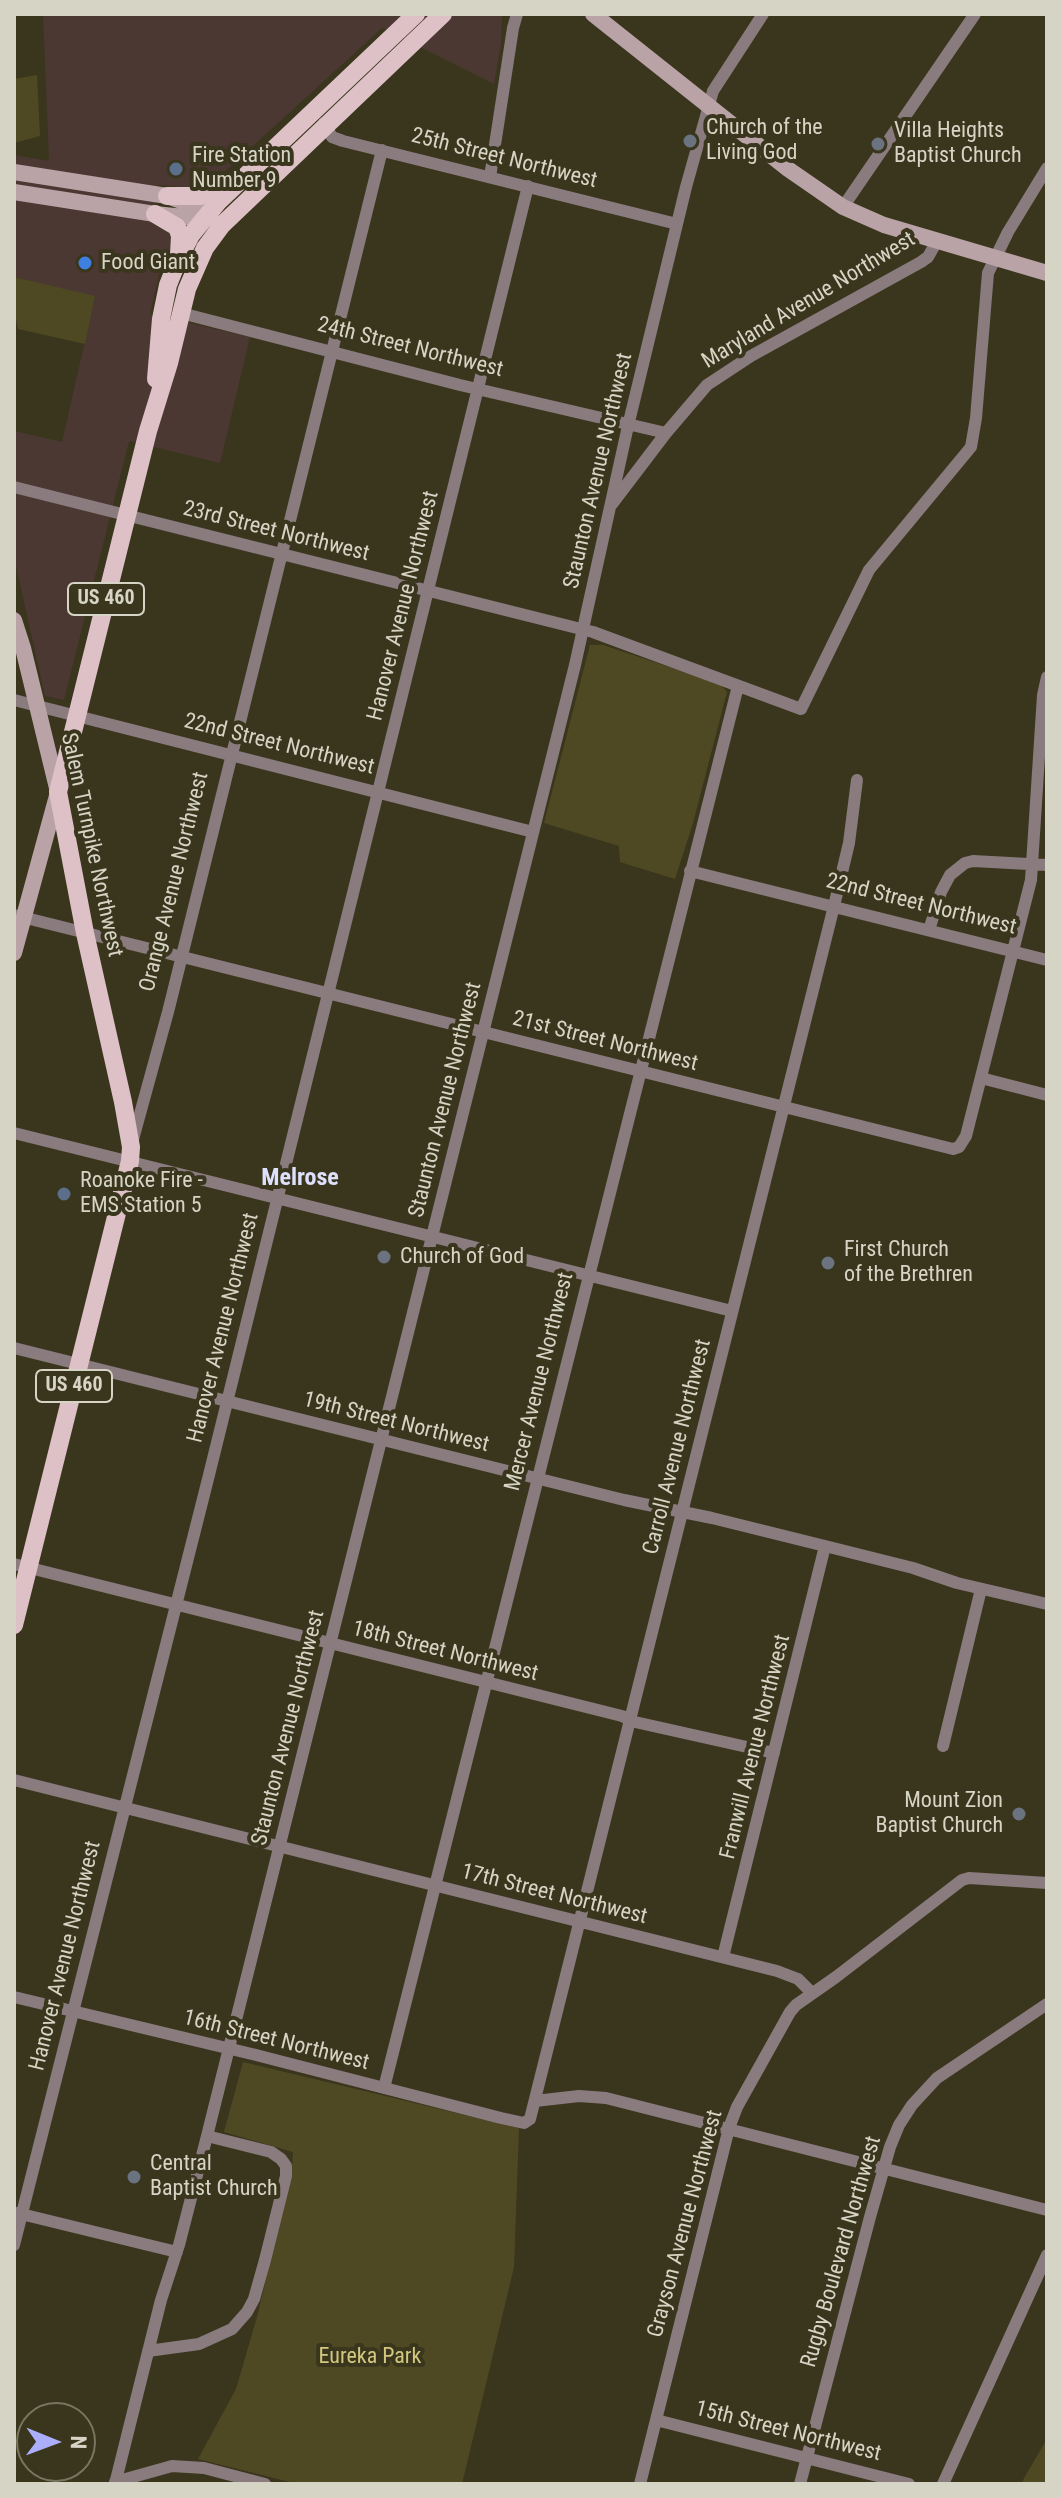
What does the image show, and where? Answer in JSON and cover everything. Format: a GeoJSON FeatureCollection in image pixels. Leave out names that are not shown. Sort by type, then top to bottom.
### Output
{"type":"FeatureCollection","features":[{"type":"Feature","properties":{"kind":"main road","name":"US 460"},"geometry":{"type":"LineString","coordinates":[[155,406],[161,319],[168,285],[191,235],[218,202],[416,14]]}},
{"type":"Feature","properties":{"kind":"main road","name":"US 460"},"geometry":{"type":"LineString","coordinates":[[58,792],[155,406],[187,289],[205,248],[222,225],[443,14]]}},
{"type":"Feature","properties":{"kind":"main road"},"geometry":{"type":"LineString","coordinates":[[593,14],[788,169],[843,207],[884,225],[1047,273]]}},
{"type":"Feature","properties":{"kind":"main road"},"geometry":{"type":"LineString","coordinates":[[14,172],[167,196],[192,197],[216,192],[275,137],[293,132]]}},
{"type":"Feature","properties":{"kind":"main road"},"geometry":{"type":"LineString","coordinates":[[14,192],[203,219],[225,215],[242,206]]}},
{"type":"Feature","properties":{"kind":"main road"},"geometry":{"type":"LineString","coordinates":[[167,196],[195,206],[203,219],[202,239],[177,292],[176,300],[181,313]]}},
{"type":"Feature","properties":{"kind":"main road"},"geometry":{"type":"LineString","coordinates":[[155,214],[177,227],[181,243],[178,260]]}},
{"type":"Feature","properties":{"kind":"main road","name":"Salem Turnpike Northwest"},"geometry":{"type":"LineString","coordinates":[[14,620],[58,792],[130,1154]]}},
{"type":"Feature","properties":{"kind":"main road"},"geometry":{"type":"LineString","coordinates":[[14,953],[18,916],[58,792]]}},
{"type":"Feature","properties":{"kind":"main road","name":"Orange Avenue Northwest"},"geometry":{"type":"LineString","coordinates":[[14,1625],[21,1566],[79,1364],[130,1154]]}},
{"type":"Feature","properties":{"kind":"street"},"geometry":{"type":"LineString","coordinates":[[490,177],[515,14]]}},
{"type":"Feature","properties":{"kind":"street","name":"Staunton Avenue Northwest"},"geometry":{"type":"LineString","coordinates":[[115,2483],[161,2300],[177,2252],[207,2136],[533,832],[677,224],[713,91],[763,14]]}},
{"type":"Feature","properties":{"kind":"street"},"geometry":{"type":"LineString","coordinates":[[843,207],[975,14]]}},
{"type":"Feature","properties":{"kind":"street"},"geometry":{"type":"LineString","coordinates":[[317,110],[326,127]]}},
{"type":"Feature","properties":{"kind":"street","name":"25th Street Northwest"},"geometry":{"type":"LineString","coordinates":[[326,127],[332,137],[677,224]]}},
{"type":"Feature","properties":{"kind":"street","name":"Orange Avenue Northwest"},"geometry":{"type":"LineString","coordinates":[[130,1154],[382,150]]}},
{"type":"Feature","properties":{"kind":"street"},"geometry":{"type":"LineString","coordinates":[[994,257],[1047,168]]}},
{"type":"Feature","properties":{"kind":"street","name":"Hanover Avenue Northwest"},"geometry":{"type":"LineString","coordinates":[[14,2245],[18,2214],[73,2011],[528,186]]}},
{"type":"Feature","properties":{"kind":"street","name":"Maryland Avenue Northwest"},"geometry":{"type":"LineString","coordinates":[[610,507],[696,395],[723,373],[921,262],[928,257],[937,241]]}},
{"type":"Feature","properties":{"kind":"street","name":"23rd Street Northwest"},"geometry":{"type":"LineString","coordinates":[[14,487],[583,630],[640,648],[801,709],[869,570],[971,447],[976,418],[986,279],[994,257]]}},
{"type":"Feature","properties":{"kind":"street","name":"24th Street Northwest"},"geometry":{"type":"LineString","coordinates":[[181,313],[478,389],[666,433]]}},
{"type":"Feature","properties":{"kind":"street"},"geometry":{"type":"LineString","coordinates":[[1047,677],[1043,695],[1040,864],[1012,951],[981,1078],[1047,1095]]}},
{"type":"Feature","properties":{"kind":"street","name":"Mercer Avenue Northwest"},"geometry":{"type":"LineString","coordinates":[[384,2088],[738,686]]}},
{"type":"Feature","properties":{"kind":"street","name":"22nd Street Northwest"},"geometry":{"type":"LineString","coordinates":[[14,700],[533,832]]}},
{"type":"Feature","properties":{"kind":"street","name":"Carroll Avenue Northwest"},"geometry":{"type":"LineString","coordinates":[[528,2122],[834,906],[849,843],[857,780]]}},
{"type":"Feature","properties":{"kind":"street"},"geometry":{"type":"LineString","coordinates":[[929,930],[941,892],[957,867],[973,861],[1040,864]]}},
{"type":"Feature","properties":{"kind":"street","name":"22nd Street Northwest"},"geometry":{"type":"LineString","coordinates":[[690,871],[1047,960]]}},
{"type":"Feature","properties":{"kind":"street","name":"21st Street Northwest"},"geometry":{"type":"LineString","coordinates":[[18,916],[953,1149],[959,1147],[966,1136],[981,1078]]}},
{"type":"Feature","properties":{"kind":"street"},"geometry":{"type":"LineString","coordinates":[[14,1133],[130,1154],[276,1198],[732,1311]]}},
{"type":"Feature","properties":{"kind":"street","name":"19th Street Northwest"},"geometry":{"type":"LineString","coordinates":[[14,1348],[825,1546],[1047,1604]]}},
{"type":"Feature","properties":{"kind":"street","name":"Franwill Avenue Northwest"},"geometry":{"type":"LineString","coordinates":[[723,1957],[825,1546]]}},
{"type":"Feature","properties":{"kind":"street","name":"18th Street Northwest"},"geometry":{"type":"LineString","coordinates":[[21,1566],[774,1753]]}},
{"type":"Feature","properties":{"kind":"street"},"geometry":{"type":"LineString","coordinates":[[943,1746],[981,1589]]}},
{"type":"Feature","properties":{"kind":"street","name":"17th Street Northwest"},"geometry":{"type":"LineString","coordinates":[[14,1780],[791,1975],[812,1993]]}},
{"type":"Feature","properties":{"kind":"street"},"geometry":{"type":"LineString","coordinates":[[812,1993],[962,1880],[1047,1883]]}},
{"type":"Feature","properties":{"kind":"street","name":"Grayson Avenue Northwest"},"geometry":{"type":"LineString","coordinates":[[640,2484],[729,2128],[737,2107],[790,2012],[812,1993]]}},
{"type":"Feature","properties":{"kind":"street","name":"16th Street Northwest"},"geometry":{"type":"LineString","coordinates":[[14,1997],[501,2118],[528,2122]]}},
{"type":"Feature","properties":{"kind":"street","name":"Rugby Boulevard Northwest"},"geometry":{"type":"LineString","coordinates":[[800,2484],[884,2169],[899,2125],[937,2078],[1047,2004]]}},
{"type":"Feature","properties":{"kind":"street"},"geometry":{"type":"LineString","coordinates":[[535,2101],[579,2096],[606,2098],[1047,2210]]}},
{"type":"Feature","properties":{"kind":"street"},"geometry":{"type":"LineString","coordinates":[[148,2351],[199,2344],[232,2329],[254,2299],[265,2260],[286,2166],[271,2152],[207,2136]]}},
{"type":"Feature","properties":{"kind":"street"},"geometry":{"type":"LineString","coordinates":[[18,2214],[177,2252]]}},
{"type":"Feature","properties":{"kind":"street"},"geometry":{"type":"LineString","coordinates":[[943,2484],[1047,2255]]}},
{"type":"Feature","properties":{"kind":"street","name":"15th Street Northwest"},"geometry":{"type":"LineString","coordinates":[[656,2420],[909,2484]]}},
{"type":"Feature","properties":{"kind":"street"},"geometry":{"type":"LineString","coordinates":[[115,2483],[172,2466],[204,2468],[265,2484]]}},
{"type":"Feature","properties":{"kind":"shaded area"},"geometry":{"type":"Polygon","coordinates":[[[43,14],[502,14],[501,44],[494,84],[382,28],[219,177],[194,188],[158,185],[151,223],[162,226],[170,234],[172,244],[160,271],[150,314],[250,337],[220,463],[129,441],[64,700],[45,696],[14,557],[14,431],[62,442],[95,297],[14,277],[14,155],[49,161],[43,14]]]}},
{"type":"Feature","properties":{"kind":"green space"},"geometry":{"type":"Polygon","coordinates":[[[37,75],[40,136],[14,143],[14,79],[37,75]]]}},
{"type":"Feature","properties":{"kind":"green space"},"geometry":{"type":"Polygon","coordinates":[[[14,277],[95,296],[85,344],[18,329],[14,310],[14,277]]]}},
{"type":"Feature","properties":{"kind":"green space"},"geometry":{"type":"Polygon","coordinates":[[[590,645],[603,645],[720,684],[727,692],[675,879],[620,862],[619,846],[544,823],[590,645]]]}},
{"type":"Feature","properties":{"kind":"green space","name":"Eureka Park"},"geometry":{"type":"Polygon","coordinates":[[[243,2062],[519,2128],[514,2267],[462,2484],[298,2484],[198,2459],[236,2389],[257,2317],[292,2170],[293,2152],[224,2132],[243,2062]]]}},
{"type":"Feature","properties":{"kind":"green space"},"geometry":{"type":"Polygon","coordinates":[[[1047,2439],[1047,2484],[1022,2484],[1024,2478],[1047,2439]]]}},
{"type":"Feature","properties":{"kind":"place","name":"Church of the Living God"},"geometry":{"type":"Point","coordinates":[690,141]}},
{"type":"Feature","properties":{"kind":"place","name":"Villa Heights Baptist Church"},"geometry":{"type":"Point","coordinates":[878,144]}},
{"type":"Feature","properties":{"kind":"place","name":"Fire Station Number 9"},"geometry":{"type":"Point","coordinates":[176,169]}},
{"type":"Feature","properties":{"kind":"place","name":"Food Giant"},"geometry":{"type":"Point","coordinates":[85,263]}},
{"type":"Feature","properties":{"kind":"place","name":"Roanoke Fire - EMS Station 5"},"geometry":{"type":"Point","coordinates":[64,1194]}},
{"type":"Feature","properties":{"kind":"place","name":"Church of God"},"geometry":{"type":"Point","coordinates":[384,1257]}},
{"type":"Feature","properties":{"kind":"place","name":"First Church of the Brethren"},"geometry":{"type":"Point","coordinates":[828,1263]}},
{"type":"Feature","properties":{"kind":"place","name":"Mount Zion Baptist Church"},"geometry":{"type":"Point","coordinates":[1019,1814]}},
{"type":"Feature","properties":{"kind":"place","name":"Central Baptist Church"},"geometry":{"type":"Point","coordinates":[134,2177]}},
{"type":"Feature","properties":{"kind":"district","name":"Melrose"},"geometry":{"type":"Point","coordinates":[300,1179]}}]}
